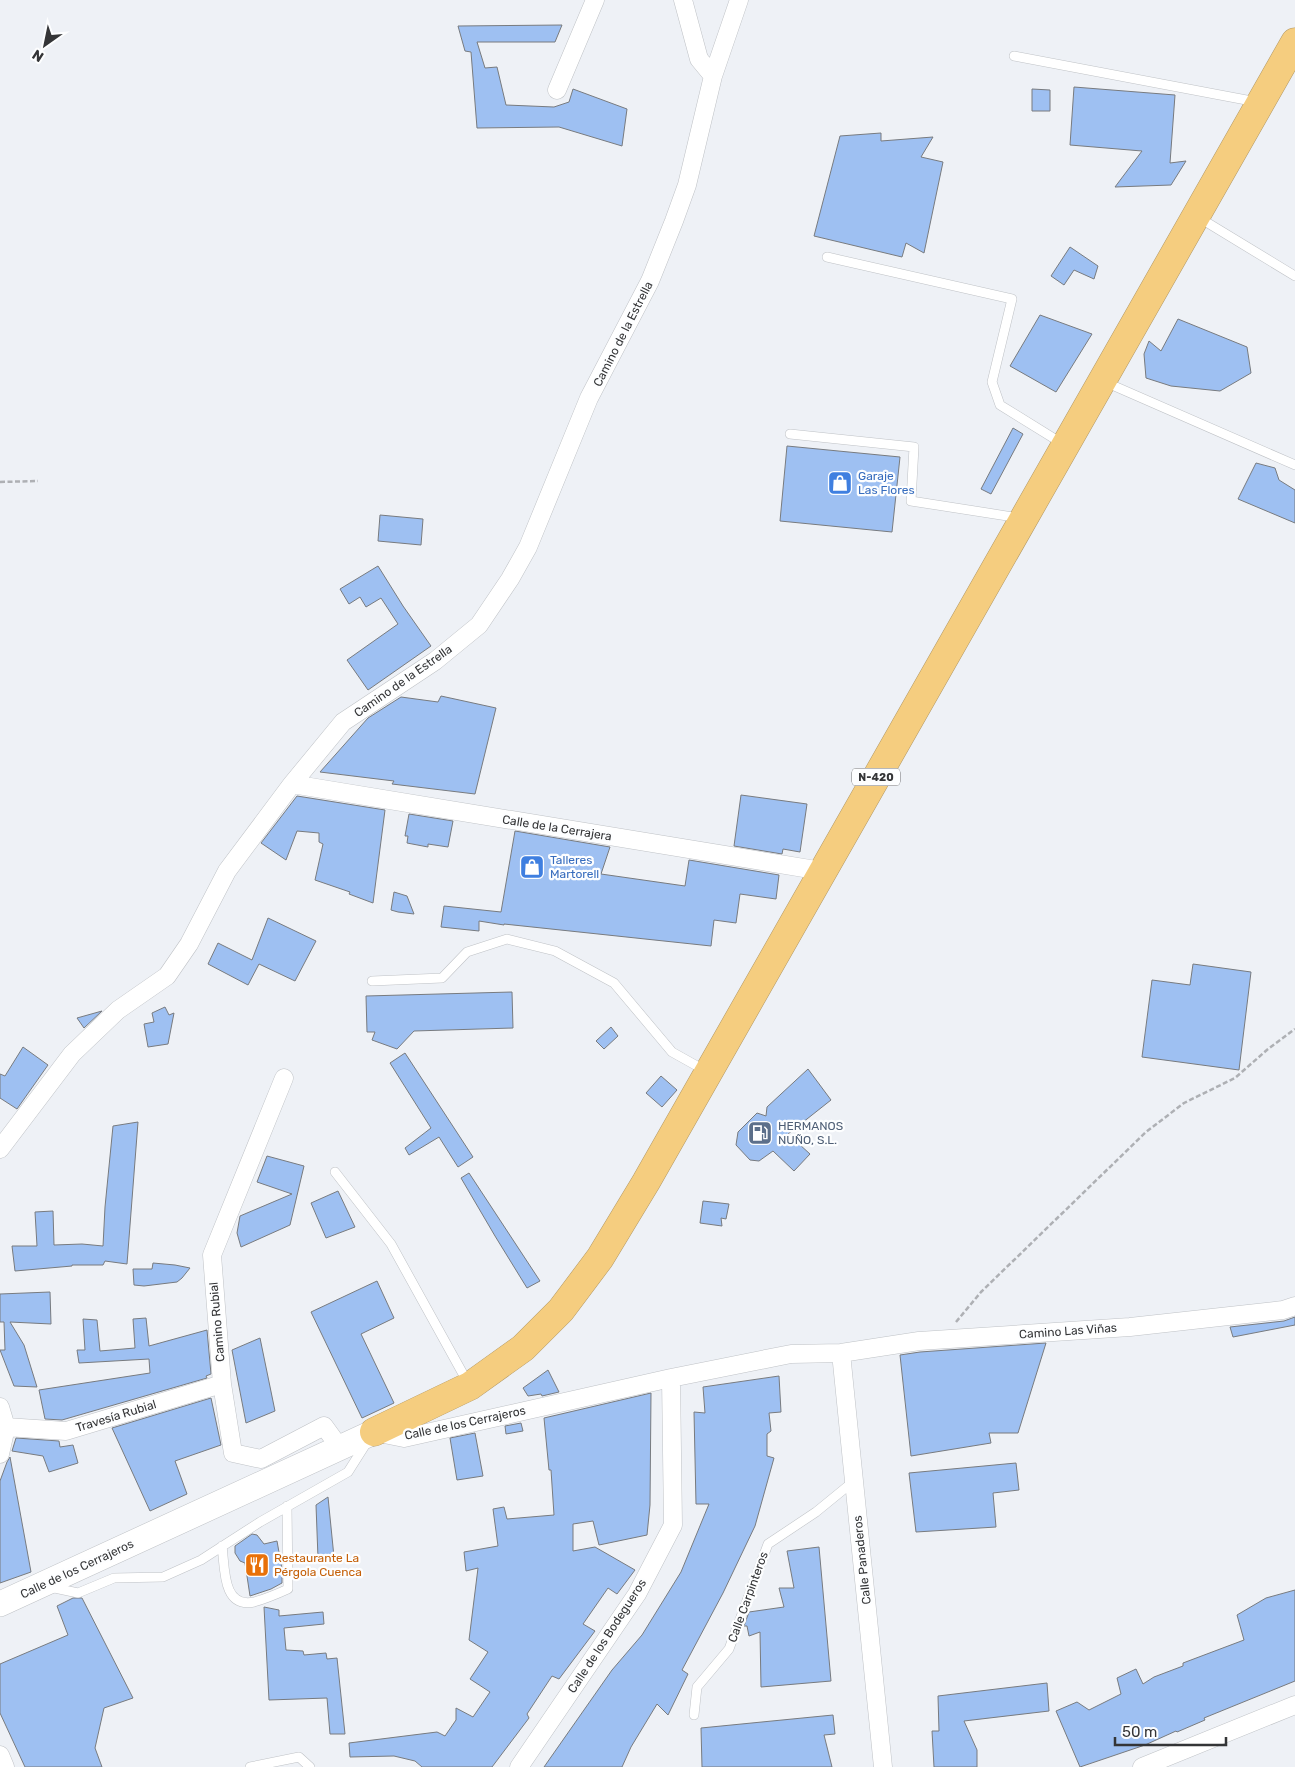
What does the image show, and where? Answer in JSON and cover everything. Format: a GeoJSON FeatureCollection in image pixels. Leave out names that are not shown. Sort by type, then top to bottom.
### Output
{"type":"FeatureCollection","features":[{"type":"Feature","properties":{"kind":"highway","name":"N-420"},"geometry":{"type":"LineString","coordinates":[[374,1432],[470,1386],[523,1348],[561,1310],[600,1258],[1295,42]]}},
{"type":"Feature","properties":{"kind":"main road","name":"Calle de los Cerrajeros"},"geometry":{"type":"LineString","coordinates":[[0,1604],[374,1432]]}},
{"type":"Feature","properties":{"kind":"street"},"geometry":{"type":"LineString","coordinates":[[558,90],[595,0]]}},
{"type":"Feature","properties":{"kind":"street"},"geometry":{"type":"LineString","coordinates":[[683,0],[699,59],[713,76]]}},
{"type":"Feature","properties":{"kind":"street","name":"Camino de la Estrella"},"geometry":{"type":"LineString","coordinates":[[0,1149],[72,1054],[118,1010],[167,976],[189,944],[227,871],[292,784],[343,722],[435,661],[479,626],[510,580],[528,547],[589,398],[650,280],[687,185],[713,76],[739,0]]}},
{"type":"Feature","properties":{"kind":"street","name":"Calle de la Cerrajera"},"geometry":{"type":"LineString","coordinates":[[292,784],[822,871]]}},
{"type":"Feature","properties":{"kind":"street","name":"Camino Rubial"},"geometry":{"type":"LineString","coordinates":[[284,1078],[212,1254],[222,1384],[233,1453],[261,1459],[324,1426],[340,1448]]}},
{"type":"Feature","properties":{"kind":"street","name":"Camino Las Viñas"},"geometry":{"type":"LineString","coordinates":[[841,1353],[919,1341],[1130,1327],[1283,1310],[1295,1306]]}},
{"type":"Feature","properties":{"kind":"street","name":"Calle de los Cerrajeros"},"geometry":{"type":"LineString","coordinates":[[374,1432],[404,1438],[671,1378],[791,1354],[841,1353]]}},
{"type":"Feature","properties":{"kind":"street","name":"Calle Panaderos"},"geometry":{"type":"LineString","coordinates":[[841,1353],[883,1767]]}},
{"type":"Feature","properties":{"kind":"street","name":"Calle de los Bodegueros"},"geometry":{"type":"LineString","coordinates":[[519,1767],[637,1594],[673,1525],[671,1378]]}},
{"type":"Feature","properties":{"kind":"street","name":"Travesía Rubial"},"geometry":{"type":"LineString","coordinates":[[6,1427],[66,1431],[222,1384]]}},
{"type":"Feature","properties":{"kind":"street"},"geometry":{"type":"LineString","coordinates":[[0,1407],[6,1427],[0,1454]]}},
{"type":"Feature","properties":{"kind":"street"},"geometry":{"type":"LineString","coordinates":[[1142,1767],[1295,1705]]}},
{"type":"Feature","properties":{"kind":"street"},"geometry":{"type":"LineString","coordinates":[[0,1755],[5,1767]]}},
{"type":"Feature","properties":{"kind":"lane"},"geometry":{"type":"LineString","coordinates":[[1014,56],[1260,103]]}},
{"type":"Feature","properties":{"kind":"lane"},"geometry":{"type":"LineString","coordinates":[[1196,216],[1295,276]]}},
{"type":"Feature","properties":{"kind":"lane"},"geometry":{"type":"LineString","coordinates":[[827,257],[1012,299],[992,382],[1000,405],[1065,445]]}},
{"type":"Feature","properties":{"kind":"lane"},"geometry":{"type":"LineString","coordinates":[[1102,380],[1295,466]]}},
{"type":"Feature","properties":{"kind":"lane"},"geometry":{"type":"LineString","coordinates":[[790,434],[914,447],[911,501],[1023,519]]}},
{"type":"Feature","properties":{"kind":"lane"},"geometry":{"type":"LineString","coordinates":[[372,981],[442,978],[467,952],[506,938],[555,951],[614,983],[672,1052],[708,1072]]}},
{"type":"Feature","properties":{"kind":"lane"},"geometry":{"type":"LineString","coordinates":[[334,1172],[391,1244],[470,1386]]}},
{"type":"Feature","properties":{"kind":"lane"},"geometry":{"type":"LineString","coordinates":[[40,1586],[78,1592],[114,1578],[163,1577],[201,1560],[287,1506],[348,1472],[374,1432]]}},
{"type":"Feature","properties":{"kind":"lane","name":"Calle Carpinteros"},"geometry":{"type":"LineString","coordinates":[[694,1715],[697,1686],[729,1649],[768,1544],[816,1512],[854,1481]]}},
{"type":"Feature","properties":{"kind":"lane"},"geometry":{"type":"LineString","coordinates":[[222,1546],[228,1592],[237,1600],[252,1603],[288,1589],[287,1506]]}},
{"type":"Feature","properties":{"kind":"lane"},"geometry":{"type":"LineString","coordinates":[[250,1767],[299,1757],[310,1767]]}},
{"type":"Feature","properties":{"kind":"path"},"geometry":{"type":"LineString","coordinates":[[0,482],[38,481]]}},
{"type":"Feature","properties":{"kind":"path"},"geometry":{"type":"LineString","coordinates":[[942,1339],[981,1292],[1146,1132],[1184,1103],[1234,1078],[1295,1029]]}},
{"type":"Feature","properties":{"kind":"building"},"geometry":{"type":"Polygon","coordinates":[[[562,25],[555,42],[477,42],[485,68],[497,67],[506,105],[554,107],[569,102],[573,89],[627,109],[622,146],[559,127],[477,128],[471,52],[465,51],[458,26],[562,25]]]}},
{"type":"Feature","properties":{"kind":"building"},"geometry":{"type":"Polygon","coordinates":[[[1074,87],[1175,95],[1170,163],[1186,161],[1171,185],[1115,187],[1142,151],[1070,145],[1074,87]]]}},
{"type":"Feature","properties":{"kind":"building"},"geometry":{"type":"Polygon","coordinates":[[[1032,89],[1050,90],[1050,111],[1032,111],[1032,89]]]}},
{"type":"Feature","properties":{"kind":"building"},"geometry":{"type":"Polygon","coordinates":[[[881,133],[881,141],[933,137],[921,157],[943,162],[924,253],[906,243],[902,257],[814,236],[840,136],[881,133]]]}},
{"type":"Feature","properties":{"kind":"building"},"geometry":{"type":"Polygon","coordinates":[[[1070,247],[1098,266],[1094,279],[1074,270],[1064,285],[1051,276],[1070,247]]]}},
{"type":"Feature","properties":{"kind":"building"},"geometry":{"type":"Polygon","coordinates":[[[1040,315],[1092,334],[1056,392],[1010,366],[1040,315]]]}},
{"type":"Feature","properties":{"kind":"building"},"geometry":{"type":"Polygon","coordinates":[[[1178,319],[1247,347],[1251,373],[1220,391],[1171,386],[1146,378],[1144,354],[1149,341],[1161,351],[1178,319]]]}},
{"type":"Feature","properties":{"kind":"building"},"geometry":{"type":"Polygon","coordinates":[[[1013,428],[1023,434],[991,494],[981,489],[1013,428]]]}},
{"type":"Feature","properties":{"kind":"building","name":"Garaje Las Flores"},"geometry":{"type":"Polygon","coordinates":[[[787,446],[900,457],[892,532],[780,521],[787,446]]]}},
{"type":"Feature","properties":{"kind":"building"},"geometry":{"type":"Polygon","coordinates":[[[1256,463],[1275,468],[1279,480],[1295,490],[1295,523],[1238,499],[1256,463]]]}},
{"type":"Feature","properties":{"kind":"building"},"geometry":{"type":"Polygon","coordinates":[[[380,515],[423,519],[421,545],[378,541],[380,515]]]}},
{"type":"Feature","properties":{"kind":"building"},"geometry":{"type":"Polygon","coordinates":[[[378,566],[431,646],[368,690],[347,660],[398,624],[381,598],[366,607],[360,597],[349,604],[340,589],[378,566]]]}},
{"type":"Feature","properties":{"kind":"building"},"geometry":{"type":"Polygon","coordinates":[[[441,696],[496,708],[475,794],[392,784],[394,781],[320,772],[368,718],[401,697],[438,702],[441,696]]]}},
{"type":"Feature","properties":{"kind":"building"},"geometry":{"type":"Polygon","coordinates":[[[741,795],[807,804],[800,852],[783,849],[782,854],[734,846],[741,795]]]}},
{"type":"Feature","properties":{"kind":"building"},"geometry":{"type":"Polygon","coordinates":[[[297,796],[385,810],[373,903],[349,894],[350,892],[315,880],[323,844],[319,842],[319,833],[297,831],[286,860],[261,843],[297,796]]]}},
{"type":"Feature","properties":{"kind":"building"},"geometry":{"type":"Polygon","coordinates":[[[409,814],[453,821],[448,847],[428,844],[428,847],[407,843],[408,836],[405,836],[409,814]]]}},
{"type":"Feature","properties":{"kind":"building"},"geometry":{"type":"Polygon","coordinates":[[[515,831],[610,847],[601,874],[685,886],[689,860],[779,875],[776,899],[740,894],[736,923],[714,920],[711,946],[479,921],[479,931],[441,927],[444,906],[501,912],[515,831]]]}},
{"type":"Feature","properties":{"kind":"building"},"geometry":{"type":"Polygon","coordinates":[[[394,892],[407,896],[414,914],[391,910],[394,892]]]}},
{"type":"Feature","properties":{"kind":"building"},"geometry":{"type":"Polygon","coordinates":[[[268,918],[316,941],[295,981],[259,964],[248,985],[208,964],[218,943],[252,960],[268,918]]]}},
{"type":"Feature","properties":{"kind":"building"},"geometry":{"type":"Polygon","coordinates":[[[1193,964],[1251,972],[1239,1070],[1142,1057],[1152,980],[1190,985],[1193,964]]]}},
{"type":"Feature","properties":{"kind":"building"},"geometry":{"type":"Polygon","coordinates":[[[512,992],[513,1028],[414,1031],[397,1049],[372,1040],[375,1032],[367,1032],[366,996],[512,992]]]}},
{"type":"Feature","properties":{"kind":"building"},"geometry":{"type":"Polygon","coordinates":[[[165,1007],[169,1015],[174,1013],[168,1044],[148,1047],[144,1024],[154,1022],[152,1013],[165,1007]]]}},
{"type":"Feature","properties":{"kind":"building"},"geometry":{"type":"Polygon","coordinates":[[[102,1011],[84,1028],[77,1018],[102,1011]]]}},
{"type":"Feature","properties":{"kind":"building"},"geometry":{"type":"Polygon","coordinates":[[[611,1027],[618,1036],[604,1049],[596,1041],[611,1027]]]}},
{"type":"Feature","properties":{"kind":"building"},"geometry":{"type":"Polygon","coordinates":[[[23,1047],[48,1065],[17,1109],[0,1098],[0,1074],[5,1076],[23,1047]]]}},
{"type":"Feature","properties":{"kind":"building"},"geometry":{"type":"Polygon","coordinates":[[[405,1053],[473,1157],[458,1167],[439,1137],[409,1155],[405,1148],[431,1128],[390,1063],[405,1053]]]}},
{"type":"Feature","properties":{"kind":"building"},"geometry":{"type":"Polygon","coordinates":[[[808,1069],[831,1100],[788,1134],[810,1154],[794,1171],[773,1151],[759,1161],[750,1160],[736,1145],[738,1132],[757,1113],[766,1116],[767,1107],[808,1069]]]}},
{"type":"Feature","properties":{"kind":"building"},"geometry":{"type":"Polygon","coordinates":[[[661,1076],[677,1090],[662,1107],[646,1093],[661,1076]]]}},
{"type":"Feature","properties":{"kind":"building"},"geometry":{"type":"Polygon","coordinates":[[[138,1122],[127,1264],[105,1261],[103,1265],[72,1265],[15,1271],[12,1246],[37,1246],[35,1212],[53,1211],[54,1245],[82,1244],[103,1246],[113,1126],[138,1122]]]}},
{"type":"Feature","properties":{"kind":"building"},"geometry":{"type":"Polygon","coordinates":[[[267,1156],[304,1166],[290,1225],[241,1247],[237,1233],[240,1216],[292,1194],[257,1182],[267,1156]]]}},
{"type":"Feature","properties":{"kind":"building"},"geometry":{"type":"Polygon","coordinates":[[[469,1173],[540,1281],[527,1288],[461,1178],[469,1173]]]}},
{"type":"Feature","properties":{"kind":"building"},"geometry":{"type":"Polygon","coordinates":[[[338,1191],[355,1227],[326,1238],[311,1203],[338,1191]]]}},
{"type":"Feature","properties":{"kind":"building"},"geometry":{"type":"Polygon","coordinates":[[[703,1201],[729,1204],[726,1219],[721,1218],[722,1226],[700,1223],[703,1201]]]}},
{"type":"Feature","properties":{"kind":"building"},"geometry":{"type":"Polygon","coordinates":[[[153,1263],[190,1268],[177,1282],[144,1286],[134,1285],[133,1269],[152,1269],[153,1263]]]}},
{"type":"Feature","properties":{"kind":"building"},"geometry":{"type":"Polygon","coordinates":[[[377,1281],[394,1318],[361,1334],[394,1403],[362,1418],[311,1312],[377,1281]]]}},
{"type":"Feature","properties":{"kind":"building"},"geometry":{"type":"Polygon","coordinates":[[[50,1292],[51,1324],[10,1322],[24,1345],[37,1387],[14,1386],[0,1350],[5,1350],[4,1322],[0,1322],[0,1294],[50,1292]]]}},
{"type":"Feature","properties":{"kind":"building"},"geometry":{"type":"Polygon","coordinates":[[[1295,1317],[1295,1325],[1233,1337],[1230,1327],[1284,1321],[1295,1317]]]}},
{"type":"Feature","properties":{"kind":"building"},"geometry":{"type":"Polygon","coordinates":[[[146,1318],[149,1346],[207,1330],[211,1374],[206,1376],[207,1378],[62,1420],[45,1419],[39,1390],[150,1373],[149,1359],[79,1363],[77,1350],[85,1350],[83,1319],[97,1320],[100,1351],[135,1348],[133,1319],[146,1318]]]}},
{"type":"Feature","properties":{"kind":"building"},"geometry":{"type":"Polygon","coordinates":[[[260,1338],[275,1411],[246,1423],[232,1350],[260,1338]]]}},
{"type":"Feature","properties":{"kind":"building"},"geometry":{"type":"Polygon","coordinates":[[[1046,1343],[1018,1433],[989,1433],[991,1443],[911,1456],[900,1355],[1046,1343]]]}},
{"type":"Feature","properties":{"kind":"building"},"geometry":{"type":"Polygon","coordinates":[[[548,1370],[559,1392],[542,1396],[541,1394],[528,1396],[523,1388],[548,1370]]]}},
{"type":"Feature","properties":{"kind":"building"},"geometry":{"type":"Polygon","coordinates":[[[779,1376],[781,1412],[769,1413],[771,1431],[767,1434],[767,1456],[774,1458],[755,1526],[723,1593],[682,1670],[688,1674],[668,1715],[657,1704],[631,1747],[622,1767],[544,1767],[612,1670],[642,1635],[681,1572],[709,1504],[696,1504],[694,1412],[705,1413],[703,1387],[779,1376]]]}},
{"type":"Feature","properties":{"kind":"building"},"geometry":{"type":"Polygon","coordinates":[[[651,1393],[650,1505],[647,1535],[599,1545],[593,1521],[573,1524],[573,1551],[595,1547],[635,1570],[617,1594],[608,1588],[583,1624],[595,1631],[559,1679],[552,1676],[527,1714],[529,1718],[492,1767],[422,1767],[415,1761],[394,1756],[350,1757],[349,1743],[437,1732],[445,1736],[456,1720],[456,1708],[473,1717],[490,1692],[470,1679],[488,1652],[469,1640],[478,1568],[466,1571],[464,1552],[498,1546],[493,1509],[504,1507],[507,1519],[554,1515],[551,1470],[549,1470],[544,1418],[651,1393]]]}},
{"type":"Feature","properties":{"kind":"building"},"geometry":{"type":"Polygon","coordinates":[[[211,1398],[221,1445],[175,1461],[187,1494],[150,1511],[112,1428],[211,1398]]]}},
{"type":"Feature","properties":{"kind":"building"},"geometry":{"type":"Polygon","coordinates":[[[521,1423],[523,1431],[506,1434],[505,1426],[521,1423]]]}},
{"type":"Feature","properties":{"kind":"building"},"geometry":{"type":"Polygon","coordinates":[[[475,1433],[483,1476],[457,1480],[450,1438],[475,1433]]]}},
{"type":"Feature","properties":{"kind":"building"},"geometry":{"type":"Polygon","coordinates":[[[16,1438],[59,1441],[60,1447],[73,1445],[78,1463],[49,1472],[43,1456],[12,1451],[16,1438]]]}},
{"type":"Feature","properties":{"kind":"building"},"geometry":{"type":"Polygon","coordinates":[[[10,1457],[31,1572],[0,1583],[0,1481],[10,1457]]]}},
{"type":"Feature","properties":{"kind":"building"},"geometry":{"type":"Polygon","coordinates":[[[1016,1463],[1019,1490],[993,1493],[996,1527],[916,1532],[909,1473],[1016,1463]]]}},
{"type":"Feature","properties":{"kind":"building"},"geometry":{"type":"Polygon","coordinates":[[[328,1497],[334,1557],[318,1558],[316,1505],[328,1497]]]}},
{"type":"Feature","properties":{"kind":"building"},"geometry":{"type":"Polygon","coordinates":[[[252,1534],[257,1535],[264,1544],[277,1541],[282,1569],[282,1583],[250,1596],[245,1563],[240,1561],[235,1553],[235,1546],[252,1534]]]}},
{"type":"Feature","properties":{"kind":"building"},"geometry":{"type":"Polygon","coordinates":[[[819,1547],[831,1681],[761,1687],[760,1632],[749,1636],[747,1626],[744,1626],[749,1612],[784,1607],[779,1588],[794,1588],[787,1551],[819,1547]]]}},
{"type":"Feature","properties":{"kind":"building"},"geometry":{"type":"Polygon","coordinates":[[[1295,1590],[1295,1681],[1204,1718],[1205,1720],[1145,1745],[1080,1767],[1056,1711],[1077,1702],[1089,1710],[1121,1694],[1117,1678],[1136,1669],[1143,1684],[1154,1677],[1183,1666],[1183,1663],[1244,1640],[1237,1615],[1266,1598],[1295,1590]]]}},
{"type":"Feature","properties":{"kind":"building"},"geometry":{"type":"Polygon","coordinates":[[[73,1598],[82,1598],[133,1698],[104,1708],[95,1748],[102,1767],[25,1767],[0,1713],[0,1664],[68,1635],[57,1606],[73,1598]]]}},
{"type":"Feature","properties":{"kind":"building"},"geometry":{"type":"Polygon","coordinates":[[[264,1607],[279,1610],[279,1616],[323,1612],[324,1624],[284,1628],[286,1650],[303,1651],[304,1655],[326,1653],[327,1659],[337,1658],[345,1734],[330,1734],[327,1698],[269,1700],[264,1607]]]}},
{"type":"Feature","properties":{"kind":"building"},"geometry":{"type":"Polygon","coordinates":[[[1047,1683],[1049,1711],[964,1721],[977,1750],[977,1767],[934,1767],[932,1731],[939,1731],[938,1696],[1047,1683]]]}},
{"type":"Feature","properties":{"kind":"building"},"geometry":{"type":"Polygon","coordinates":[[[833,1715],[835,1734],[824,1735],[832,1767],[702,1767],[701,1728],[833,1715]]]}},
{"type":"Feature","properties":{"kind":"place","name":"Garaje Las Flores"},"geometry":{"type":"Point","coordinates":[840,483]}},
{"type":"Feature","properties":{"kind":"place","name":"Talleres Martorell"},"geometry":{"type":"Point","coordinates":[532,867]}},
{"type":"Feature","properties":{"kind":"place","name":"HERMANOS NUÑO, S.L."},"geometry":{"type":"Point","coordinates":[760,1133]}},
{"type":"Feature","properties":{"kind":"place","name":"Restaurante La Pérgola Cuenca"},"geometry":{"type":"Point","coordinates":[257,1565]}}]}
